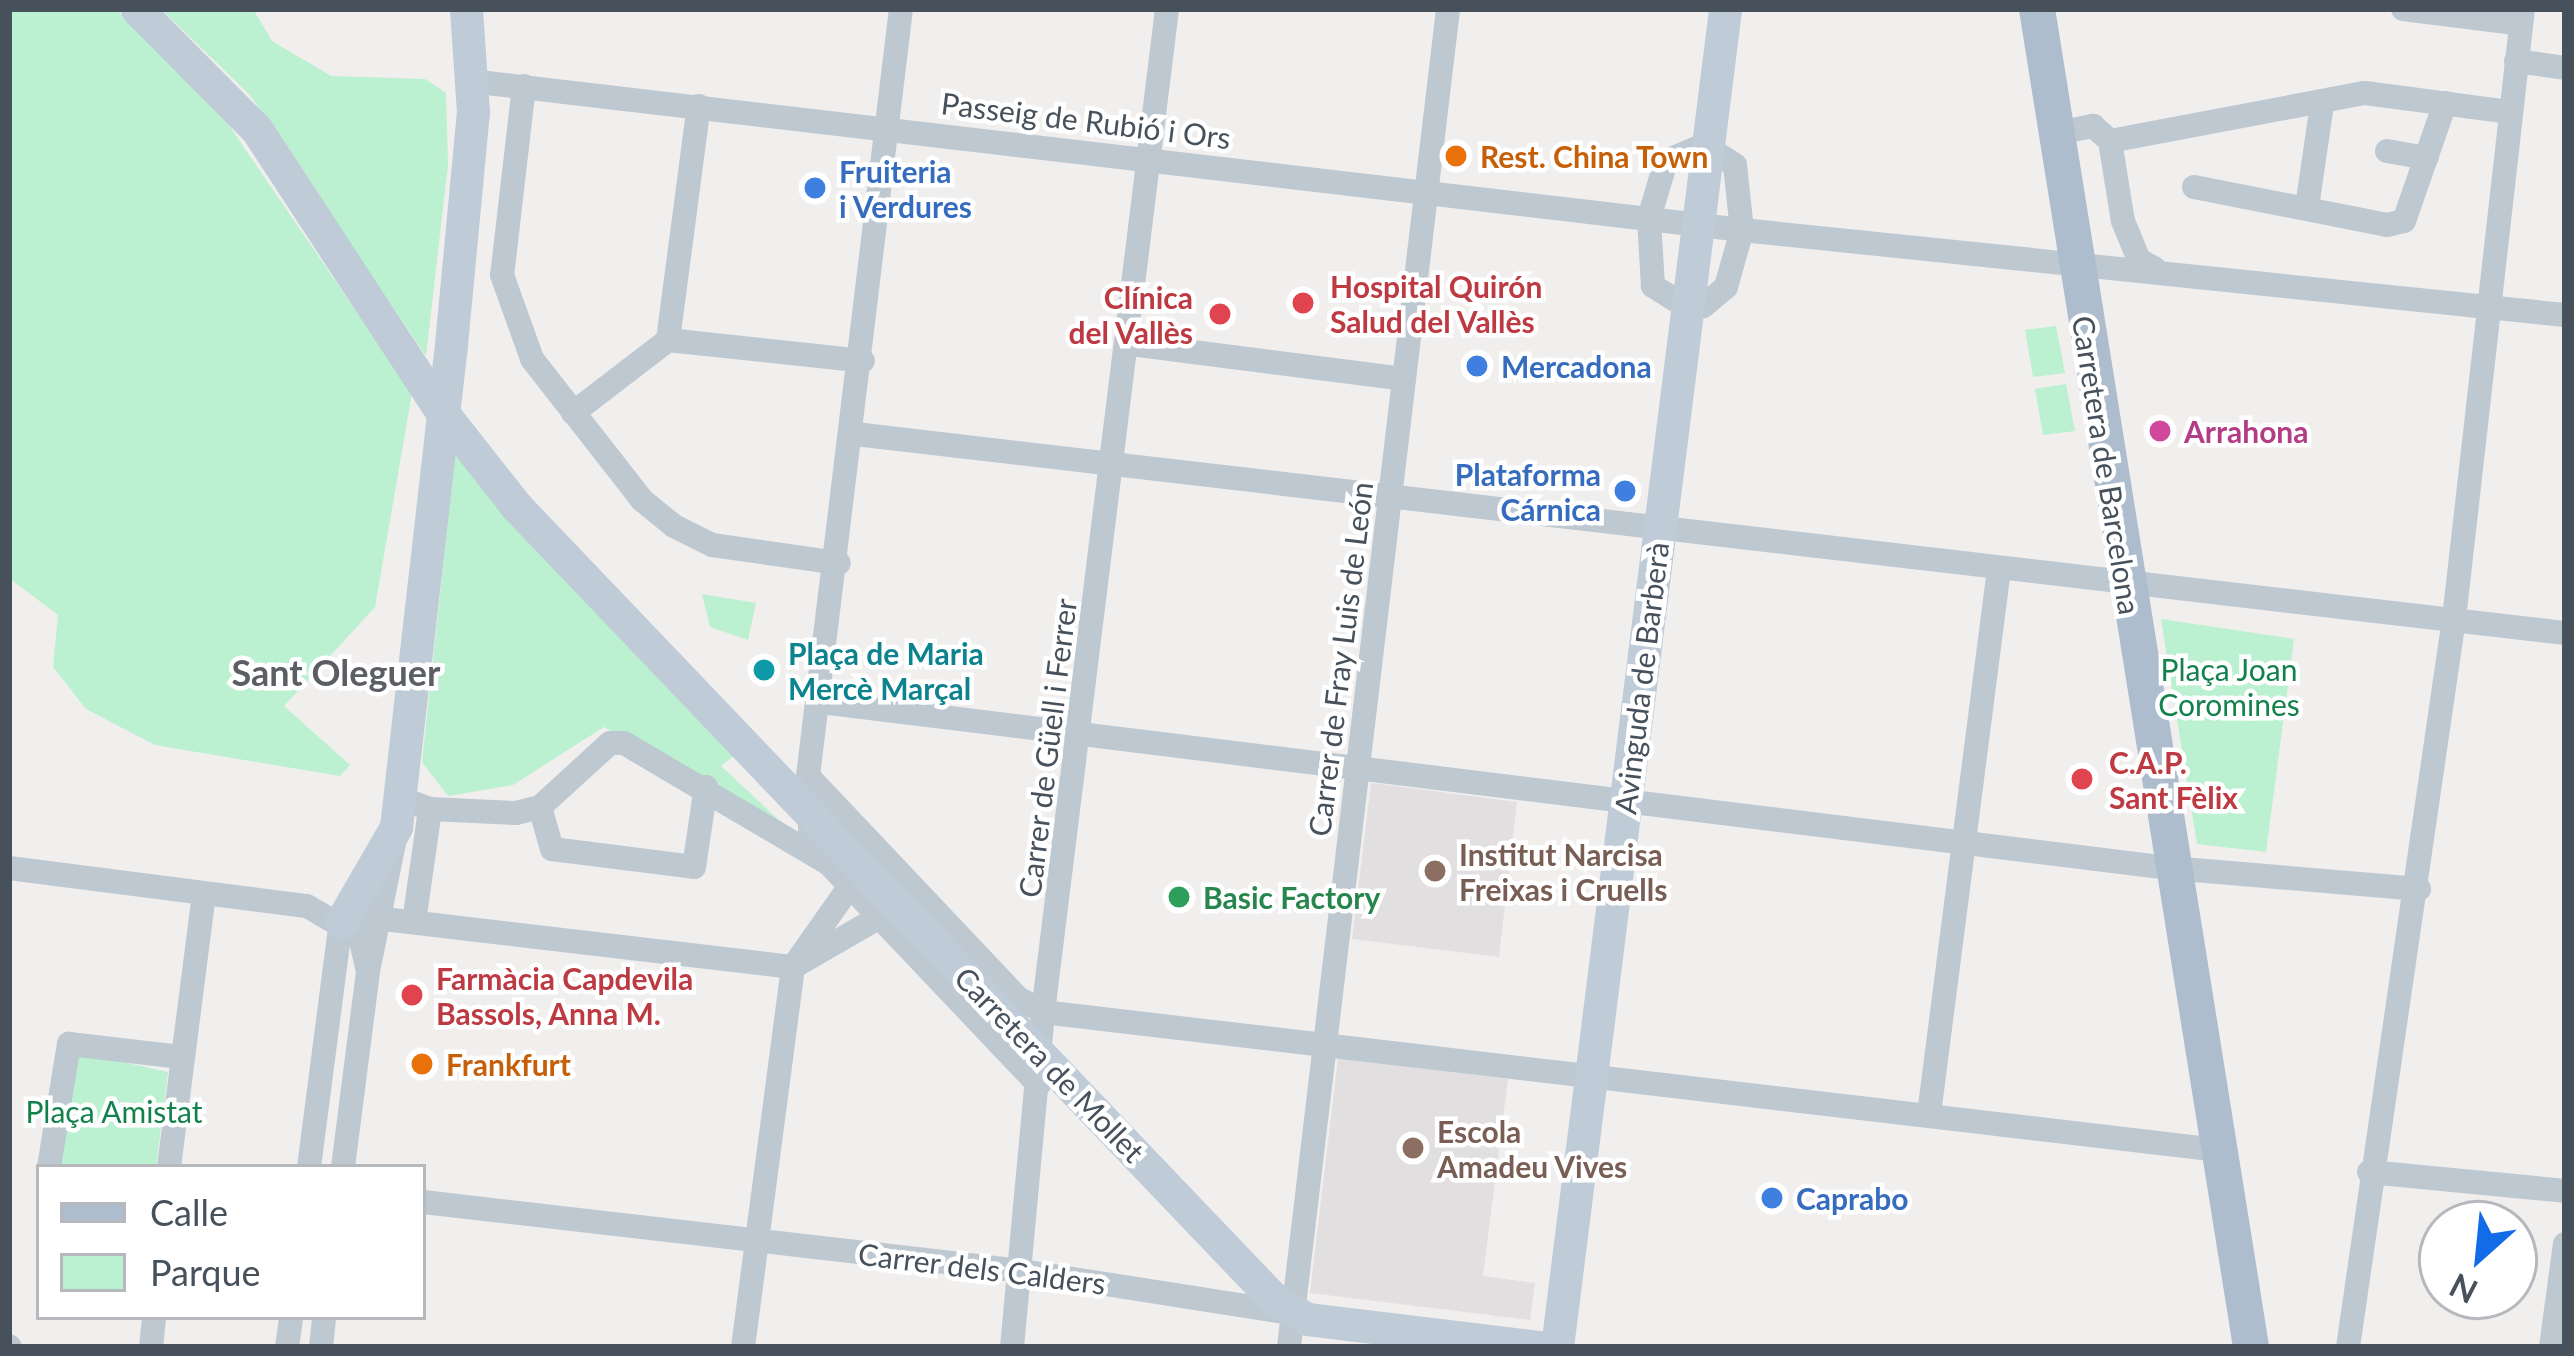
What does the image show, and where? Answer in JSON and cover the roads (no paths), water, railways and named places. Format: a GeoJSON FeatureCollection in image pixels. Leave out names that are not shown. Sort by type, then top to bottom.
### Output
{"type":"FeatureCollection","features":[{"type":"Feature","properties":{"kind":"main road","name":"Carretera de Barcelona"},"geometry":{"type":"LineString","coordinates":[[2037,9],[2170,868],[2251,1347]]}},
{"type":"Feature","properties":{"kind":"street","name":"Carretera de Mollet"},"geometry":{"type":"LineString","coordinates":[[137,9],[217,82],[294,178],[474,455],[792,776],[903,871],[1018,998],[1043,1012]]}},
{"type":"Feature","properties":{"kind":"street"},"geometry":{"type":"LineString","coordinates":[[414,922],[409,811],[424,573],[451,344],[470,81],[466,9]]}},
{"type":"Feature","properties":{"kind":"street"},"geometry":{"type":"LineString","coordinates":[[792,776],[820,702],[855,434],[901,9]]}},
{"type":"Feature","properties":{"kind":"street","name":"Carrer de Güell i Ferrer"},"geometry":{"type":"LineString","coordinates":[[1012,1347],[1043,1012],[1131,344],[1147,156],[1167,9]]}},
{"type":"Feature","properties":{"kind":"street","name":"Carrer de Fray Luis de León"},"geometry":{"type":"LineString","coordinates":[[1290,1330],[1448,9]]}},
{"type":"Feature","properties":{"kind":"street","name":"Avinguda de Barberà"},"geometry":{"type":"LineString","coordinates":[[1557,1347],[1694,224],[1725,9]]}},
{"type":"Feature","properties":{"kind":"street"},"geometry":{"type":"LineString","coordinates":[[2348,1347],[2369,1172],[2419,889],[2454,619],[2484,305],[2522,16],[2403,9]]}},
{"type":"Feature","properties":{"kind":"street"},"geometry":{"type":"LineString","coordinates":[[2516,61],[2565,68]]}},
{"type":"Feature","properties":{"kind":"street","name":"Passeig de Rubió i Ors"},"geometry":{"type":"LineString","coordinates":[[470,81],[1147,156],[1742,230],[2074,260],[2565,315]]}},
{"type":"Feature","properties":{"kind":"street"},"geometry":{"type":"LineString","coordinates":[[524,86],[502,275],[517,335],[642,500],[674,526],[712,545],[839,563]]}},
{"type":"Feature","properties":{"kind":"street"},"geometry":{"type":"LineString","coordinates":[[2110,141],[2365,93],[2509,112]]}},
{"type":"Feature","properties":{"kind":"street"},"geometry":{"type":"LineString","coordinates":[[2194,187],[2387,225],[2404,221],[2445,103]]}},
{"type":"Feature","properties":{"kind":"street"},"geometry":{"type":"LineString","coordinates":[[2307,206],[2323,104]]}},
{"type":"Feature","properties":{"kind":"street"},"geometry":{"type":"LineString","coordinates":[[668,340],[699,106]]}},
{"type":"Feature","properties":{"kind":"street"},"geometry":{"type":"LineString","coordinates":[[2054,134],[2093,126],[2110,141],[2123,221],[2139,260],[2156,270]]}},
{"type":"Feature","properties":{"kind":"street"},"geometry":{"type":"LineString","coordinates":[[1704,145],[1735,165],[1742,230],[1726,287],[1703,306],[1685,306],[1653,286],[1649,218],[1666,161],[1704,145]]}},
{"type":"Feature","properties":{"kind":"street"},"geometry":{"type":"LineString","coordinates":[[2387,151],[2426,158]]}},
{"type":"Feature","properties":{"kind":"street"},"geometry":{"type":"LineString","coordinates":[[573,412],[668,340],[863,362]]}},
{"type":"Feature","properties":{"kind":"street"},"geometry":{"type":"LineString","coordinates":[[1131,344],[1404,380]]}},
{"type":"Feature","properties":{"kind":"street"},"geometry":{"type":"LineString","coordinates":[[855,434],[2565,633]]}},
{"type":"Feature","properties":{"kind":"street"},"geometry":{"type":"LineString","coordinates":[[1929,1114],[1999,568]]}},
{"type":"Feature","properties":{"kind":"street"},"geometry":{"type":"LineString","coordinates":[[820,702],[1356,763],[2170,868],[2419,889]]}},
{"type":"Feature","properties":{"kind":"street","name":"Carretera de Mollet"},"geometry":{"type":"LineString","coordinates":[[540,807],[617,741],[706,787],[811,851],[850,886],[890,911]]}},
{"type":"Feature","properties":{"kind":"street","name":"Carretera de Mollet"},"geometry":{"type":"LineString","coordinates":[[792,776],[809,813],[890,911],[1290,1330]]}},
{"type":"Feature","properties":{"kind":"street"},"geometry":{"type":"LineString","coordinates":[[409,811],[492,815],[540,807],[552,849],[694,867],[706,787]]}},
{"type":"Feature","properties":{"kind":"street"},"geometry":{"type":"LineString","coordinates":[[343,1164],[368,971],[409,811]]}},
{"type":"Feature","properties":{"kind":"street"},"geometry":{"type":"LineString","coordinates":[[310,1164],[341,922],[409,811]]}},
{"type":"Feature","properties":{"kind":"street"},"geometry":{"type":"LineString","coordinates":[[809,813],[811,851]]}},
{"type":"Feature","properties":{"kind":"street"},"geometry":{"type":"LineString","coordinates":[[9,868],[307,906],[341,922],[365,945],[368,971]]}},
{"type":"Feature","properties":{"kind":"street"},"geometry":{"type":"LineString","coordinates":[[341,922],[384,919],[793,967],[890,911],[903,871]]}},
{"type":"Feature","properties":{"kind":"street"},"geometry":{"type":"LineString","coordinates":[[743,1347],[793,967],[850,886]]}},
{"type":"Feature","properties":{"kind":"street"},"geometry":{"type":"LineString","coordinates":[[169,1164],[204,895]]}},
{"type":"Feature","properties":{"kind":"street"},"geometry":{"type":"LineString","coordinates":[[1043,1012],[1323,1041],[2217,1150]]}},
{"type":"Feature","properties":{"kind":"street"},"geometry":{"type":"LineString","coordinates":[[49,1164],[68,1044],[182,1057]]}},
{"type":"Feature","properties":{"kind":"street"},"geometry":{"type":"LineString","coordinates":[[2369,1172],[2565,1191]]}},
{"type":"Feature","properties":{"kind":"street","name":"Carrer dels Calders"},"geometry":{"type":"LineString","coordinates":[[426,1202],[1022,1270],[1290,1330],[1538,1347]]}},
{"type":"Feature","properties":{"kind":"street"},"geometry":{"type":"LineString","coordinates":[[2551,1347],[2565,1244]]}},
{"type":"Feature","properties":{"kind":"place","name":"Rest. China Town"},"geometry":{"type":"Point","coordinates":[1456,156]}},
{"type":"Feature","properties":{"kind":"place","name":"Fruiteria i Verdures"},"geometry":{"type":"Point","coordinates":[815,188]}},
{"type":"Feature","properties":{"kind":"place","name":"Hospital Quirón Salud del Vallès"},"geometry":{"type":"Point","coordinates":[1303,303]}},
{"type":"Feature","properties":{"kind":"place","name":"Clínica del Vallès"},"geometry":{"type":"Point","coordinates":[1220,314]}},
{"type":"Feature","properties":{"kind":"place","name":"Mercadona"},"geometry":{"type":"Point","coordinates":[1477,366]}},
{"type":"Feature","properties":{"kind":"place","name":"Arrahona"},"geometry":{"type":"Point","coordinates":[2160,431]}},
{"type":"Feature","properties":{"kind":"place","name":"Plataforma Cárnica"},"geometry":{"type":"Point","coordinates":[1625,491]}},
{"type":"Feature","properties":{"kind":"place","name":"Plaça de Maria Mercè Marçal"},"geometry":{"type":"Point","coordinates":[764,670]}},
{"type":"Feature","properties":{"kind":"place","name":"C.A.P. Sant Fèlix"},"geometry":{"type":"Point","coordinates":[2082,779]}},
{"type":"Feature","properties":{"kind":"place","name":"Institut Narcisa Freixas i Cruells"},"geometry":{"type":"Point","coordinates":[1435,871]}},
{"type":"Feature","properties":{"kind":"place","name":"Basic Factory"},"geometry":{"type":"Point","coordinates":[1179,897]}},
{"type":"Feature","properties":{"kind":"place","name":"Farmàcia Capdevila Bassols, Anna M."},"geometry":{"type":"Point","coordinates":[412,995]}},
{"type":"Feature","properties":{"kind":"place","name":"Frankfurt"},"geometry":{"type":"Point","coordinates":[422,1064]}},
{"type":"Feature","properties":{"kind":"place","name":"Escola Amadeu Vives"},"geometry":{"type":"Point","coordinates":[1413,1148]}},
{"type":"Feature","properties":{"kind":"place","name":"Caprabo"},"geometry":{"type":"Point","coordinates":[1772,1198]}},
{"type":"Feature","properties":{"kind":"district","name":"Sant Oleguer"},"geometry":{"type":"Point","coordinates":[336,673]}},
{"type":"Feature","properties":{"kind":"park label","name":"Plaça Joan Coromines"},"geometry":{"type":"Point","coordinates":[2229,686]}},
{"type":"Feature","properties":{"kind":"park label","name":"Plaça Amistat"},"geometry":{"type":"Point","coordinates":[114,1111]}}]}
